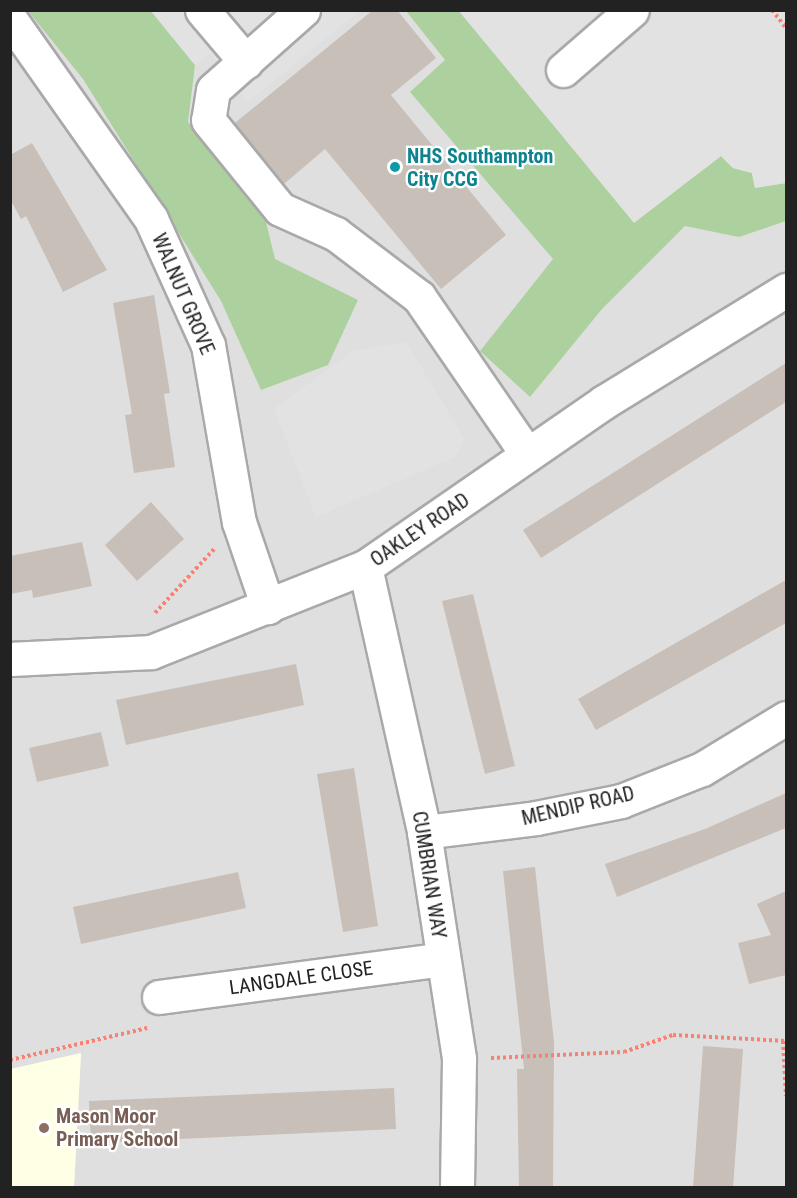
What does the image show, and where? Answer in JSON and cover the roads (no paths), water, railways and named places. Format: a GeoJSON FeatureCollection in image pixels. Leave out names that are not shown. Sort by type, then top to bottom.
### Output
{"type":"FeatureCollection","features":[{"type":"Feature","properties":{"kind":"street"},"geometry":{"type":"LineString","coordinates":[[202,10],[246,62]]}},
{"type":"Feature","properties":{"kind":"street"},"geometry":{"type":"LineString","coordinates":[[563,70],[632,10]]}},
{"type":"Feature","properties":{"kind":"street"},"geometry":{"type":"LineString","coordinates":[[303,11],[213,90],[208,120],[280,209],[336,234],[419,297],[527,454]]}},
{"type":"Feature","properties":{"kind":"street","name":"WALNUT GROVE"},"geometry":{"type":"LineString","coordinates":[[10,19],[152,219],[208,345],[239,522],[268,607]]}},
{"type":"Feature","properties":{"kind":"street","name":"OAKLEY ROAD"},"geometry":{"type":"LineString","coordinates":[[10,659],[151,652],[365,567],[527,454],[702,338],[786,290]]}},
{"type":"Feature","properties":{"kind":"street","name":"CUMBRIAN WAY"},"geometry":{"type":"LineString","coordinates":[[365,567],[424,832],[459,1059],[457,1188]]}},
{"type":"Feature","properties":{"kind":"street","name":"MENDIP ROAD"},"geometry":{"type":"LineString","coordinates":[[424,832],[621,801],[702,769],[786,718]]}},
{"type":"Feature","properties":{"kind":"street","name":"LANGDALE CLOSE"},"geometry":{"type":"LineString","coordinates":[[159,997],[442,959]]}},
{"type":"Feature","properties":{"kind":"place","name":"NHS Southampton City CCG"},"geometry":{"type":"Point","coordinates":[395,167]}},
{"type":"Feature","properties":{"kind":"place","name":"Mason Moor Primary School"},"geometry":{"type":"Point","coordinates":[44,1128]}}]}
